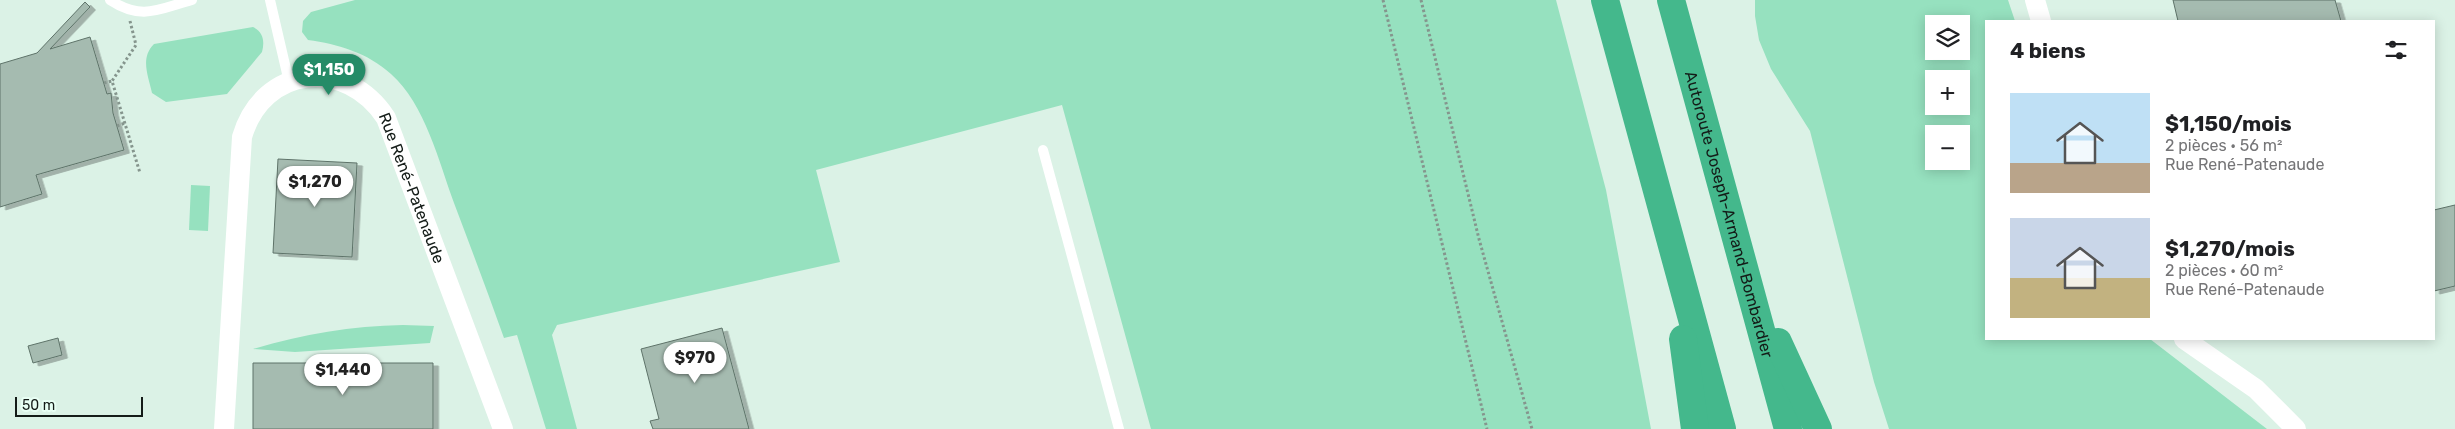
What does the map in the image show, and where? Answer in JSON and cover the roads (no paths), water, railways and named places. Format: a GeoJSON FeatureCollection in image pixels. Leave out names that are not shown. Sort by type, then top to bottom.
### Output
{"type":"FeatureCollection","features":[{"type":"Feature","properties":{"kind":"highway"},"geometry":{"type":"LineString","coordinates":[[1605,0],[1722,429]]}},
{"type":"Feature","properties":{"kind":"highway","name":"Autoroute Joseph-Armand-Bombardier"},"geometry":{"type":"LineString","coordinates":[[1671,0],[1788,429]]}},
{"type":"Feature","properties":{"kind":"highway"},"geometry":{"type":"LineString","coordinates":[[1670,236],[1695,429]]}},
{"type":"Feature","properties":{"kind":"highway"},"geometry":{"type":"LineString","coordinates":[[1744,265],[1818,429]]}},
{"type":"Feature","properties":{"kind":"street"},"geometry":{"type":"LineString","coordinates":[[2035,0],[2041,20]]}},
{"type":"Feature","properties":{"kind":"street","name":"Rue René-Patenaude"},"geometry":{"type":"LineString","coordinates":[[224,429],[242,137],[247,121],[267,95],[288,82],[316,76],[344,81],[369,96],[386,118],[503,429]]}},
{"type":"Feature","properties":{"kind":"street"},"geometry":{"type":"LineString","coordinates":[[2185,340],[2256,389],[2296,429]]}},
{"type":"Feature","properties":{"kind":"lane"},"geometry":{"type":"LineString","coordinates":[[110,0],[132,12],[150,12],[192,0]]}},
{"type":"Feature","properties":{"kind":"lane"},"geometry":{"type":"LineString","coordinates":[[270,0],[288,82]]}},
{"type":"Feature","properties":{"kind":"lane"},"geometry":{"type":"LineString","coordinates":[[1043,150],[1119,429]]}}]}
